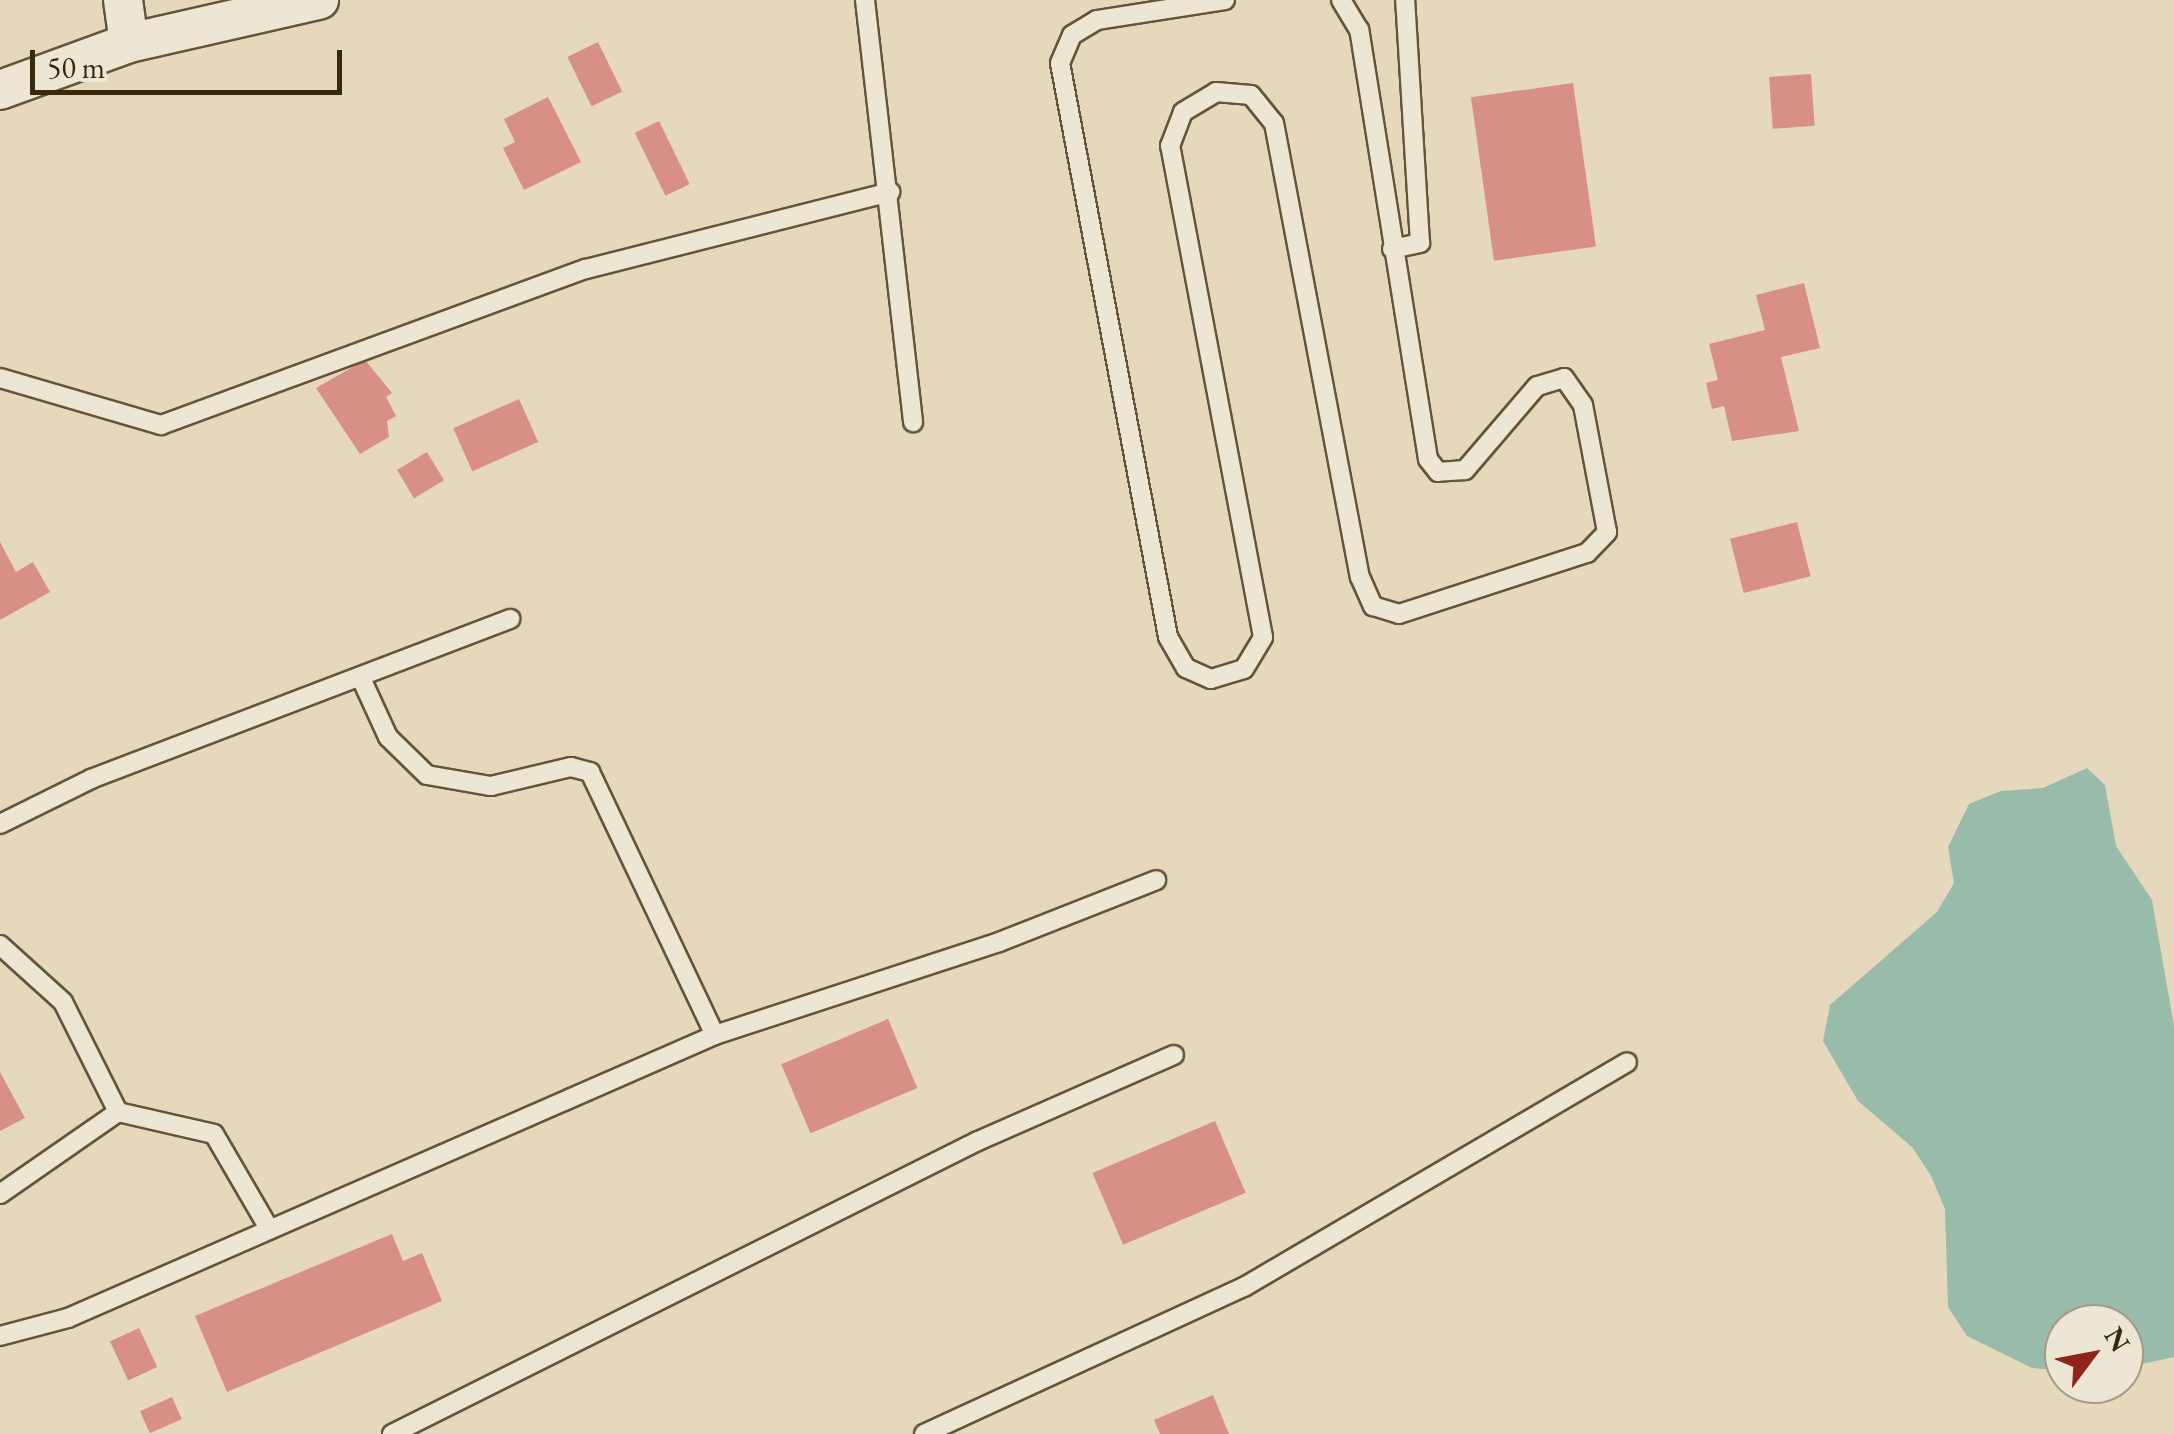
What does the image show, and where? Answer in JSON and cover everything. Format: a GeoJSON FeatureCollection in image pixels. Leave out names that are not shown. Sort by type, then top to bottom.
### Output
{"type":"FeatureCollection","features":[{"type":"Feature","properties":{"kind":"street"},"geometry":{"type":"LineString","coordinates":[[123,0],[128,43]]}},
{"type":"Feature","properties":{"kind":"street"},"geometry":{"type":"LineString","coordinates":[[0,90],[128,43],[319,0]]}},
{"type":"Feature","properties":{"kind":"lane"},"geometry":{"type":"LineString","coordinates":[[865,0],[890,192],[913,422]]}},
{"type":"Feature","properties":{"kind":"lane"},"geometry":{"type":"LineString","coordinates":[[1225,0],[1098,20],[1072,35],[1060,64],[1168,637],[1174,654],[1198,676],[1244,669],[1262,636],[1170,146],[1182,112],[1216,92],[1251,95],[1274,123],[1360,577],[1373,606],[1398,614],[1602,542],[1607,532],[1583,405],[1564,378],[1537,386],[1465,470],[1438,472],[1428,460],[1359,30],[1341,0]]}},
{"type":"Feature","properties":{"kind":"lane"},"geometry":{"type":"LineString","coordinates":[[1392,249],[1420,243],[1406,0]]}},
{"type":"Feature","properties":{"kind":"lane"},"geometry":{"type":"LineString","coordinates":[[0,378],[162,424],[586,269],[890,192]]}},
{"type":"Feature","properties":{"kind":"lane"},"geometry":{"type":"LineString","coordinates":[[0,824],[77,785],[511,619]]}},
{"type":"Feature","properties":{"kind":"lane"},"geometry":{"type":"LineString","coordinates":[[361,678],[388,737],[427,775],[491,786],[571,767],[590,772],[715,1034]]}},
{"type":"Feature","properties":{"kind":"lane"},"geometry":{"type":"LineString","coordinates":[[0,1336],[68,1318],[266,1225],[715,1034],[998,942],[1156,880]]}},
{"type":"Feature","properties":{"kind":"lane"},"geometry":{"type":"LineString","coordinates":[[0,945],[63,1002],[118,1112]]}},
{"type":"Feature","properties":{"kind":"lane"},"geometry":{"type":"LineString","coordinates":[[392,1434],[978,1141],[1174,1055]]}},
{"type":"Feature","properties":{"kind":"lane"},"geometry":{"type":"LineString","coordinates":[[924,1434],[1244,1287],[1627,1062]]}},
{"type":"Feature","properties":{"kind":"lane"},"geometry":{"type":"LineString","coordinates":[[0,1194],[118,1112],[214,1134],[266,1225]]}},
{"type":"Feature","properties":{"kind":"shaded area"},"geometry":{"type":"Polygon","coordinates":[[[2087,768],[2105,785],[2116,846],[2152,900],[2174,1026],[2174,1357],[2144,1364],[2144,1304],[2044,1304],[2044,1369],[2032,1368],[1967,1336],[1948,1307],[1945,1209],[1931,1176],[1912,1147],[1858,1101],[1823,1041],[1830,1005],[1937,912],[1954,883],[1948,847],[1969,804],[2001,791],[2043,788],[2087,768]]]}},
{"type":"Feature","properties":{"kind":"building"},"geometry":{"type":"Polygon","coordinates":[[[598,42],[622,91],[592,106],[567,57],[598,42]]]}},
{"type":"Feature","properties":{"kind":"building"},"geometry":{"type":"Polygon","coordinates":[[[1811,74],[1815,126],[1773,129],[1769,77],[1811,74]]]}},
{"type":"Feature","properties":{"kind":"building"},"geometry":{"type":"Polygon","coordinates":[[[1573,83],[1596,246],[1494,261],[1471,97],[1573,83]]]}},
{"type":"Feature","properties":{"kind":"building"},"geometry":{"type":"Polygon","coordinates":[[[548,97],[581,162],[524,190],[503,148],[515,142],[504,119],[548,97]]]}},
{"type":"Feature","properties":{"kind":"building"},"geometry":{"type":"Polygon","coordinates":[[[659,121],[690,184],[665,196],[635,133],[659,121]]]}},
{"type":"Feature","properties":{"kind":"building"},"geometry":{"type":"Polygon","coordinates":[[[1804,283],[1820,348],[1781,357],[1799,431],[1732,441],[1724,406],[1712,409],[1706,383],[1718,380],[1709,344],[1765,330],[1756,295],[1804,283]]]}},
{"type":"Feature","properties":{"kind":"building"},"geometry":{"type":"Polygon","coordinates":[[[365,360],[392,393],[386,397],[396,416],[387,421],[389,437],[360,454],[316,388],[365,360]]]}},
{"type":"Feature","properties":{"kind":"building"},"geometry":{"type":"Polygon","coordinates":[[[519,399],[538,442],[472,471],[453,428],[519,399]]]}},
{"type":"Feature","properties":{"kind":"building"},"geometry":{"type":"Polygon","coordinates":[[[427,452],[444,480],[414,498],[397,470],[427,452]]]}},
{"type":"Feature","properties":{"kind":"building"},"geometry":{"type":"Polygon","coordinates":[[[1797,522],[1811,576],[1744,593],[1730,539],[1797,522]]]}},
{"type":"Feature","properties":{"kind":"building"},"geometry":{"type":"Polygon","coordinates":[[[0,542],[16,572],[33,562],[50,592],[0,620],[0,542]]]}},
{"type":"Feature","properties":{"kind":"building"},"geometry":{"type":"Polygon","coordinates":[[[888,1019],[917,1088],[811,1133],[781,1064],[888,1019]]]}},
{"type":"Feature","properties":{"kind":"building"},"geometry":{"type":"Polygon","coordinates":[[[0,1072],[25,1118],[0,1131],[0,1072]]]}},
{"type":"Feature","properties":{"kind":"building"},"geometry":{"type":"Polygon","coordinates":[[[1215,1121],[1245,1193],[1123,1245],[1093,1173],[1215,1121]]]}},
{"type":"Feature","properties":{"kind":"building"},"geometry":{"type":"Polygon","coordinates":[[[392,1234],[403,1261],[422,1253],[442,1301],[227,1392],[195,1316],[392,1234]]]}},
{"type":"Feature","properties":{"kind":"building"},"geometry":{"type":"Polygon","coordinates":[[[139,1328],[157,1367],[128,1380],[110,1342],[139,1328]]]}},
{"type":"Feature","properties":{"kind":"building"},"geometry":{"type":"Polygon","coordinates":[[[1213,1395],[1229,1434],[1160,1434],[1154,1420],[1213,1395]]]}},
{"type":"Feature","properties":{"kind":"building"},"geometry":{"type":"Polygon","coordinates":[[[172,1397],[182,1419],[150,1433],[140,1411],[172,1397]]]}}]}
